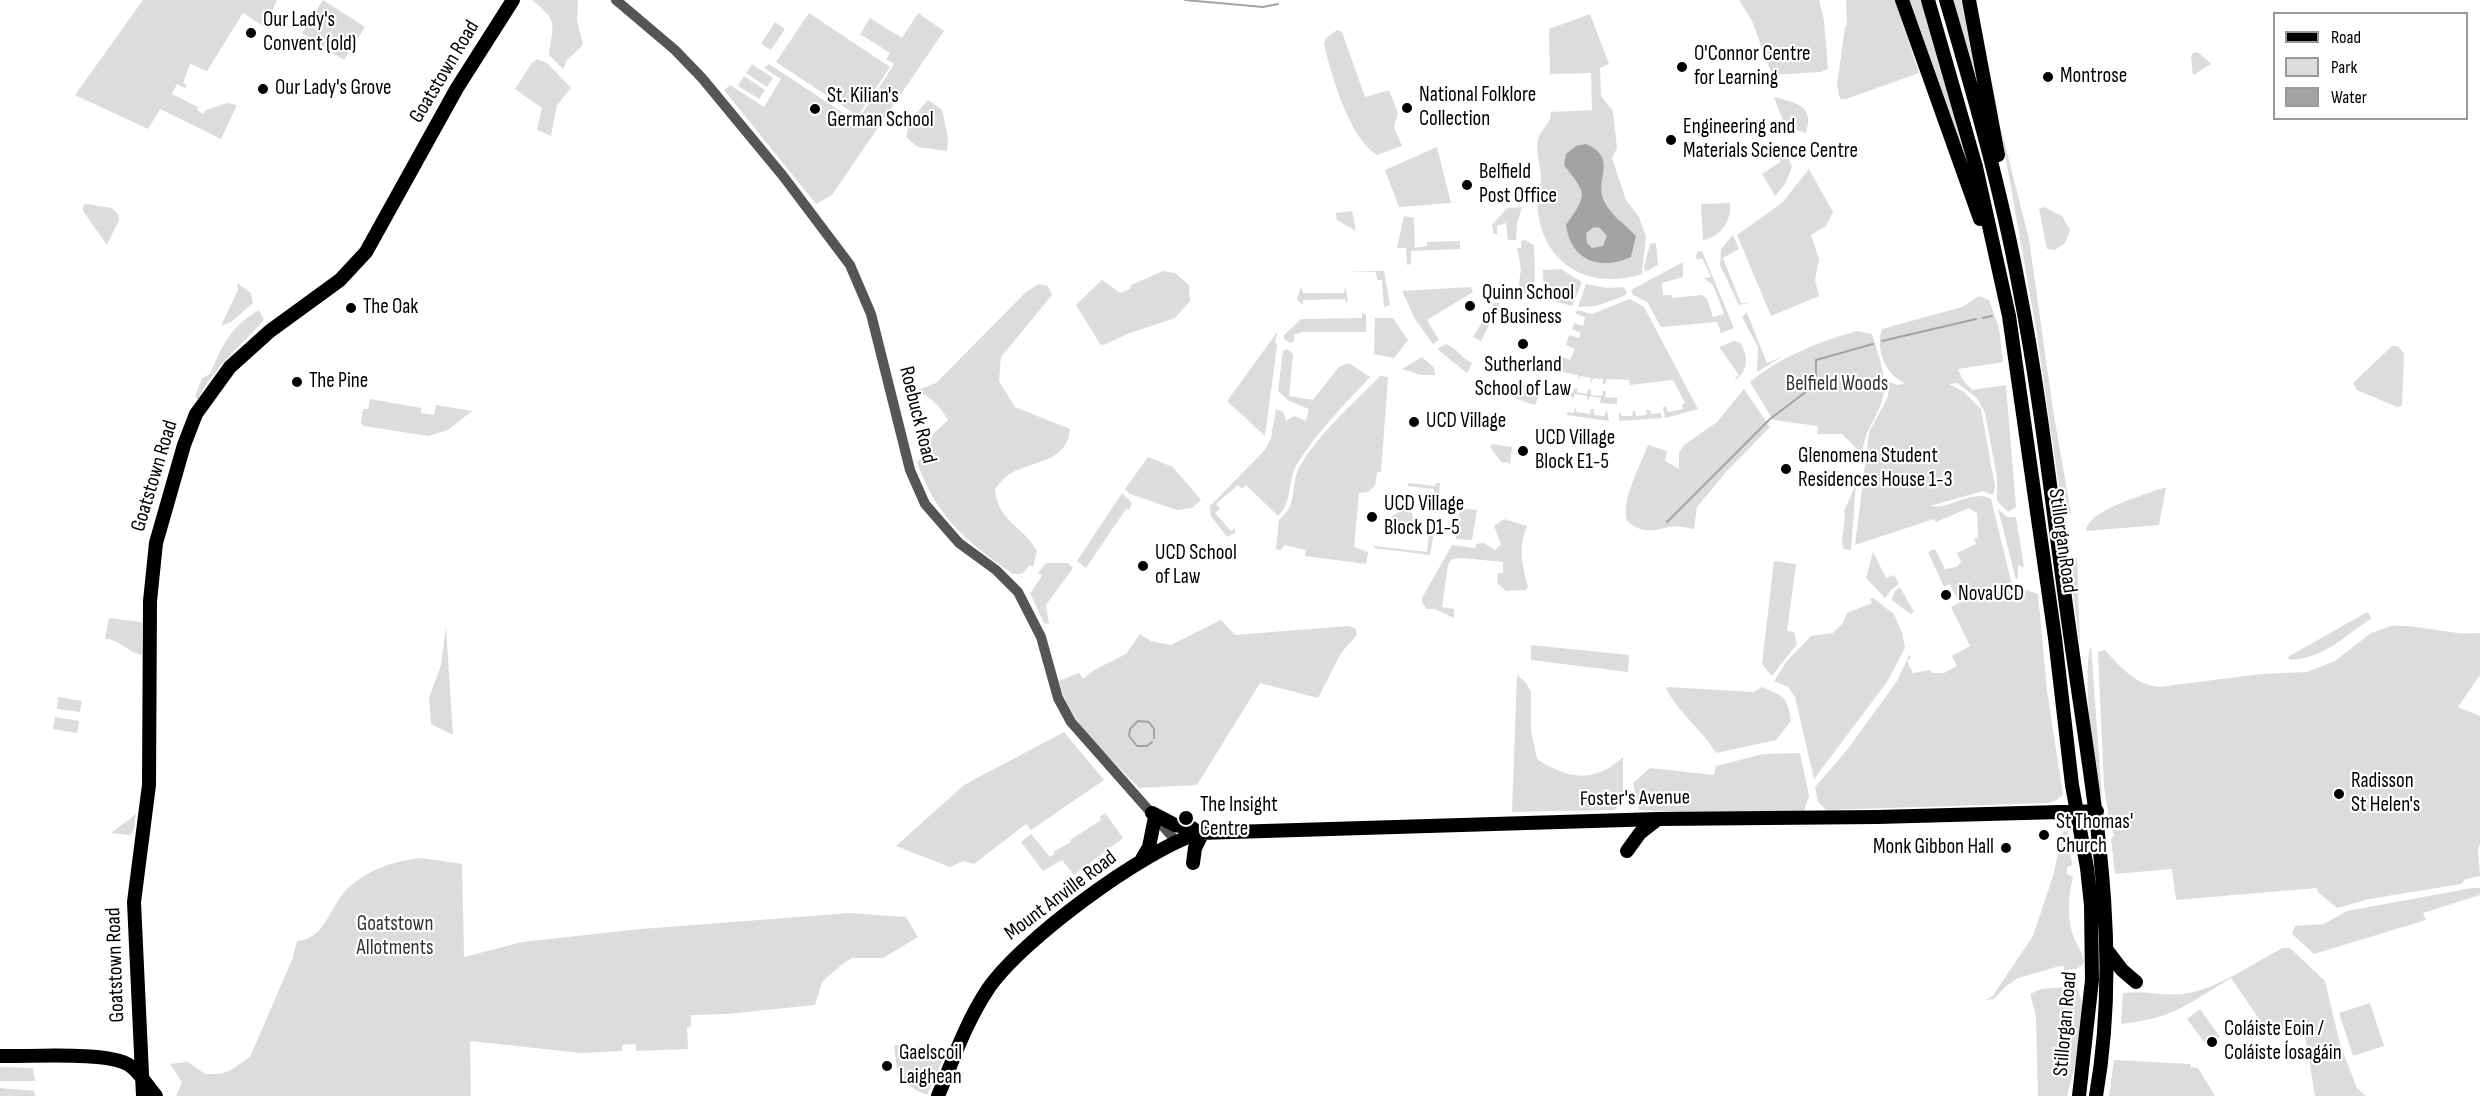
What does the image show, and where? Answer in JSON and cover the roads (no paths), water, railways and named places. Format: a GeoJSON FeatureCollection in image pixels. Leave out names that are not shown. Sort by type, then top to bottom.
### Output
{"type":"FeatureCollection","features":[{"type":"Feature","properties":{"kind":"main road","name":"Goatstown Road"},"geometry":{"type":"LineString","coordinates":[[142,1096],[135,902],[149,785],[150,601],[156,543],[184,445],[196,414],[230,367],[270,331],[340,280],[366,252],[457,88],[513,0]]}},
{"type":"Feature","properties":{"kind":"main road"},"geometry":{"type":"LineString","coordinates":[[1902,0],[1965,171],[2009,316]]}},
{"type":"Feature","properties":{"kind":"main road","name":"Stillorgan Road"},"geometry":{"type":"LineString","coordinates":[[1928,0],[1976,168],[2009,316],[2091,905],[2093,944],[2091,1004],[2079,1096]]}},
{"type":"Feature","properties":{"kind":"main road","name":"Stillorgan Road"},"geometry":{"type":"LineString","coordinates":[[1946,0],[1989,152],[2019,287],[2034,372],[2097,811],[2105,886],[2106,949],[2103,1052],[2096,1096]]}},
{"type":"Feature","properties":{"kind":"main road"},"geometry":{"type":"LineString","coordinates":[[1970,0],[2012,230],[2019,287]]}},
{"type":"Feature","properties":{"kind":"main road","name":"Foster's Avenue"},"geometry":{"type":"LineString","coordinates":[[1176,841],[1201,833],[1658,819],[2097,811]]}},
{"type":"Feature","properties":{"kind":"main road"},"geometry":{"type":"LineString","coordinates":[[1138,863],[1149,847],[1154,815],[1201,833],[1195,848],[1193,863]]}},
{"type":"Feature","properties":{"kind":"main road"},"geometry":{"type":"LineString","coordinates":[[1627,851],[1640,833],[1658,819]]}},
{"type":"Feature","properties":{"kind":"main road","name":"Mount Anville Road"},"geometry":{"type":"LineString","coordinates":[[938,1096],[974,1012],[1001,972],[1036,938],[1138,863],[1176,841]]}},
{"type":"Feature","properties":{"kind":"main road"},"geometry":{"type":"LineString","coordinates":[[2106,949],[2122,970],[2136,982]]}},
{"type":"Feature","properties":{"kind":"main road"},"geometry":{"type":"LineString","coordinates":[[99,1058],[126,1054],[139,1040]]}},
{"type":"Feature","properties":{"kind":"main road"},"geometry":{"type":"LineString","coordinates":[[0,1056],[99,1058],[126,1063],[156,1096]]}},
{"type":"Feature","properties":{"kind":"street","name":"Roebuck Road"},"geometry":{"type":"LineString","coordinates":[[616,0],[702,78],[783,176],[850,265],[872,314],[910,470],[925,504],[959,543],[996,570],[1018,592],[1041,637],[1055,690],[1071,722],[1176,841]]}},
{"type":"Feature","properties":{"kind":"water"},"geometry":{"type":"Polygon","coordinates":[[[1586,144],[1601,156],[1604,163],[1602,193],[1604,201],[1614,216],[1636,236],[1631,257],[1620,261],[1598,263],[1581,255],[1569,237],[1566,225],[1578,206],[1582,194],[1564,165],[1566,154],[1576,146],[1586,144]],[[1594,227],[1586,233],[1587,243],[1592,248],[1603,246],[1607,236],[1600,228],[1594,227]]]}},
{"type":"Feature","properties":{"kind":"waterway"},"geometry":{"type":"LineString","coordinates":[[1185,0],[1263,7],[1278,4]]}},
{"type":"Feature","properties":{"kind":"waterway"},"geometry":{"type":"LineString","coordinates":[[1983,318],[1992,316]]}},
{"type":"Feature","properties":{"kind":"waterway"},"geometry":{"type":"LineString","coordinates":[[1882,341],[1976,319]]}},
{"type":"Feature","properties":{"kind":"waterway"},"geometry":{"type":"LineString","coordinates":[[1816,381],[1816,360],[1873,344]]}},
{"type":"Feature","properties":{"kind":"waterway"},"geometry":{"type":"LineString","coordinates":[[1667,522],[1770,419],[1807,391]]}},
{"type":"Feature","properties":{"kind":"waterway"},"geometry":{"type":"LineString","coordinates":[[1152,742],[1147,746],[1137,746],[1129,736],[1130,729],[1138,721],[1149,722],[1154,729],[1154,738]]}},
{"type":"Feature","properties":{"kind":"place","name":"Our Lady's Convent (old)"},"geometry":{"type":"Point","coordinates":[251,33]}},
{"type":"Feature","properties":{"kind":"place","name":"O'Connor Centre for Learning"},"geometry":{"type":"Point","coordinates":[1682,67]}},
{"type":"Feature","properties":{"kind":"place","name":"Montrose"},"geometry":{"type":"Point","coordinates":[2048,77]}},
{"type":"Feature","properties":{"kind":"place","name":"Our Lady's Grove"},"geometry":{"type":"Point","coordinates":[263,89]}},
{"type":"Feature","properties":{"kind":"place","name":"National Folklore Collection"},"geometry":{"type":"Point","coordinates":[1407,108]}},
{"type":"Feature","properties":{"kind":"place","name":"St. Kilian's German School"},"geometry":{"type":"Point","coordinates":[815,109]}},
{"type":"Feature","properties":{"kind":"place","name":"Engineering and Materials Science Centre"},"geometry":{"type":"Point","coordinates":[1671,140]}},
{"type":"Feature","properties":{"kind":"place","name":"Belfield Post Office"},"geometry":{"type":"Point","coordinates":[1467,185]}},
{"type":"Feature","properties":{"kind":"place","name":"Quinn School of Business"},"geometry":{"type":"Point","coordinates":[1470,306]}},
{"type":"Feature","properties":{"kind":"place","name":"The Oak"},"geometry":{"type":"Point","coordinates":[351,308]}},
{"type":"Feature","properties":{"kind":"place","name":"Sutherland School of Law"},"geometry":{"type":"Point","coordinates":[1523,344]}},
{"type":"Feature","properties":{"kind":"place","name":"The Pine"},"geometry":{"type":"Point","coordinates":[297,382]}},
{"type":"Feature","properties":{"kind":"place","name":"UCD Village"},"geometry":{"type":"Point","coordinates":[1414,422]}},
{"type":"Feature","properties":{"kind":"place","name":"UCD Village Block E1-5"},"geometry":{"type":"Point","coordinates":[1523,451]}},
{"type":"Feature","properties":{"kind":"place","name":"Glenomena Student Residences House 1-3"},"geometry":{"type":"Point","coordinates":[1786,469]}},
{"type":"Feature","properties":{"kind":"place","name":"UCD Village Block D1-5"},"geometry":{"type":"Point","coordinates":[1372,517]}},
{"type":"Feature","properties":{"kind":"place","name":"UCD School of Law"},"geometry":{"type":"Point","coordinates":[1143,566]}},
{"type":"Feature","properties":{"kind":"place","name":"NovaUCD"},"geometry":{"type":"Point","coordinates":[1946,595]}},
{"type":"Feature","properties":{"kind":"place","name":"Radisson St Helen's"},"geometry":{"type":"Point","coordinates":[2339,794]}},
{"type":"Feature","properties":{"kind":"place","name":"The Insight Centre"},"geometry":{"type":"Point","coordinates":[1186,818]}},
{"type":"Feature","properties":{"kind":"place","name":"St Thomas' Church"},"geometry":{"type":"Point","coordinates":[2044,835]}},
{"type":"Feature","properties":{"kind":"place","name":"Monk Gibbon Hall"},"geometry":{"type":"Point","coordinates":[2006,848]}},
{"type":"Feature","properties":{"kind":"place","name":"Coláiste Eoin / Coláiste Íosagáin"},"geometry":{"type":"Point","coordinates":[2212,1042]}},
{"type":"Feature","properties":{"kind":"place","name":"Gaelscoil Laighean"},"geometry":{"type":"Point","coordinates":[887,1066]}},
{"type":"Feature","properties":{"kind":"park label","name":"Belfield Woods"},"geometry":{"type":"Point","coordinates":[1837,385]}},
{"type":"Feature","properties":{"kind":"park label","name":"Goatstown Allotments"},"geometry":{"type":"Point","coordinates":[395,937]}}]}
